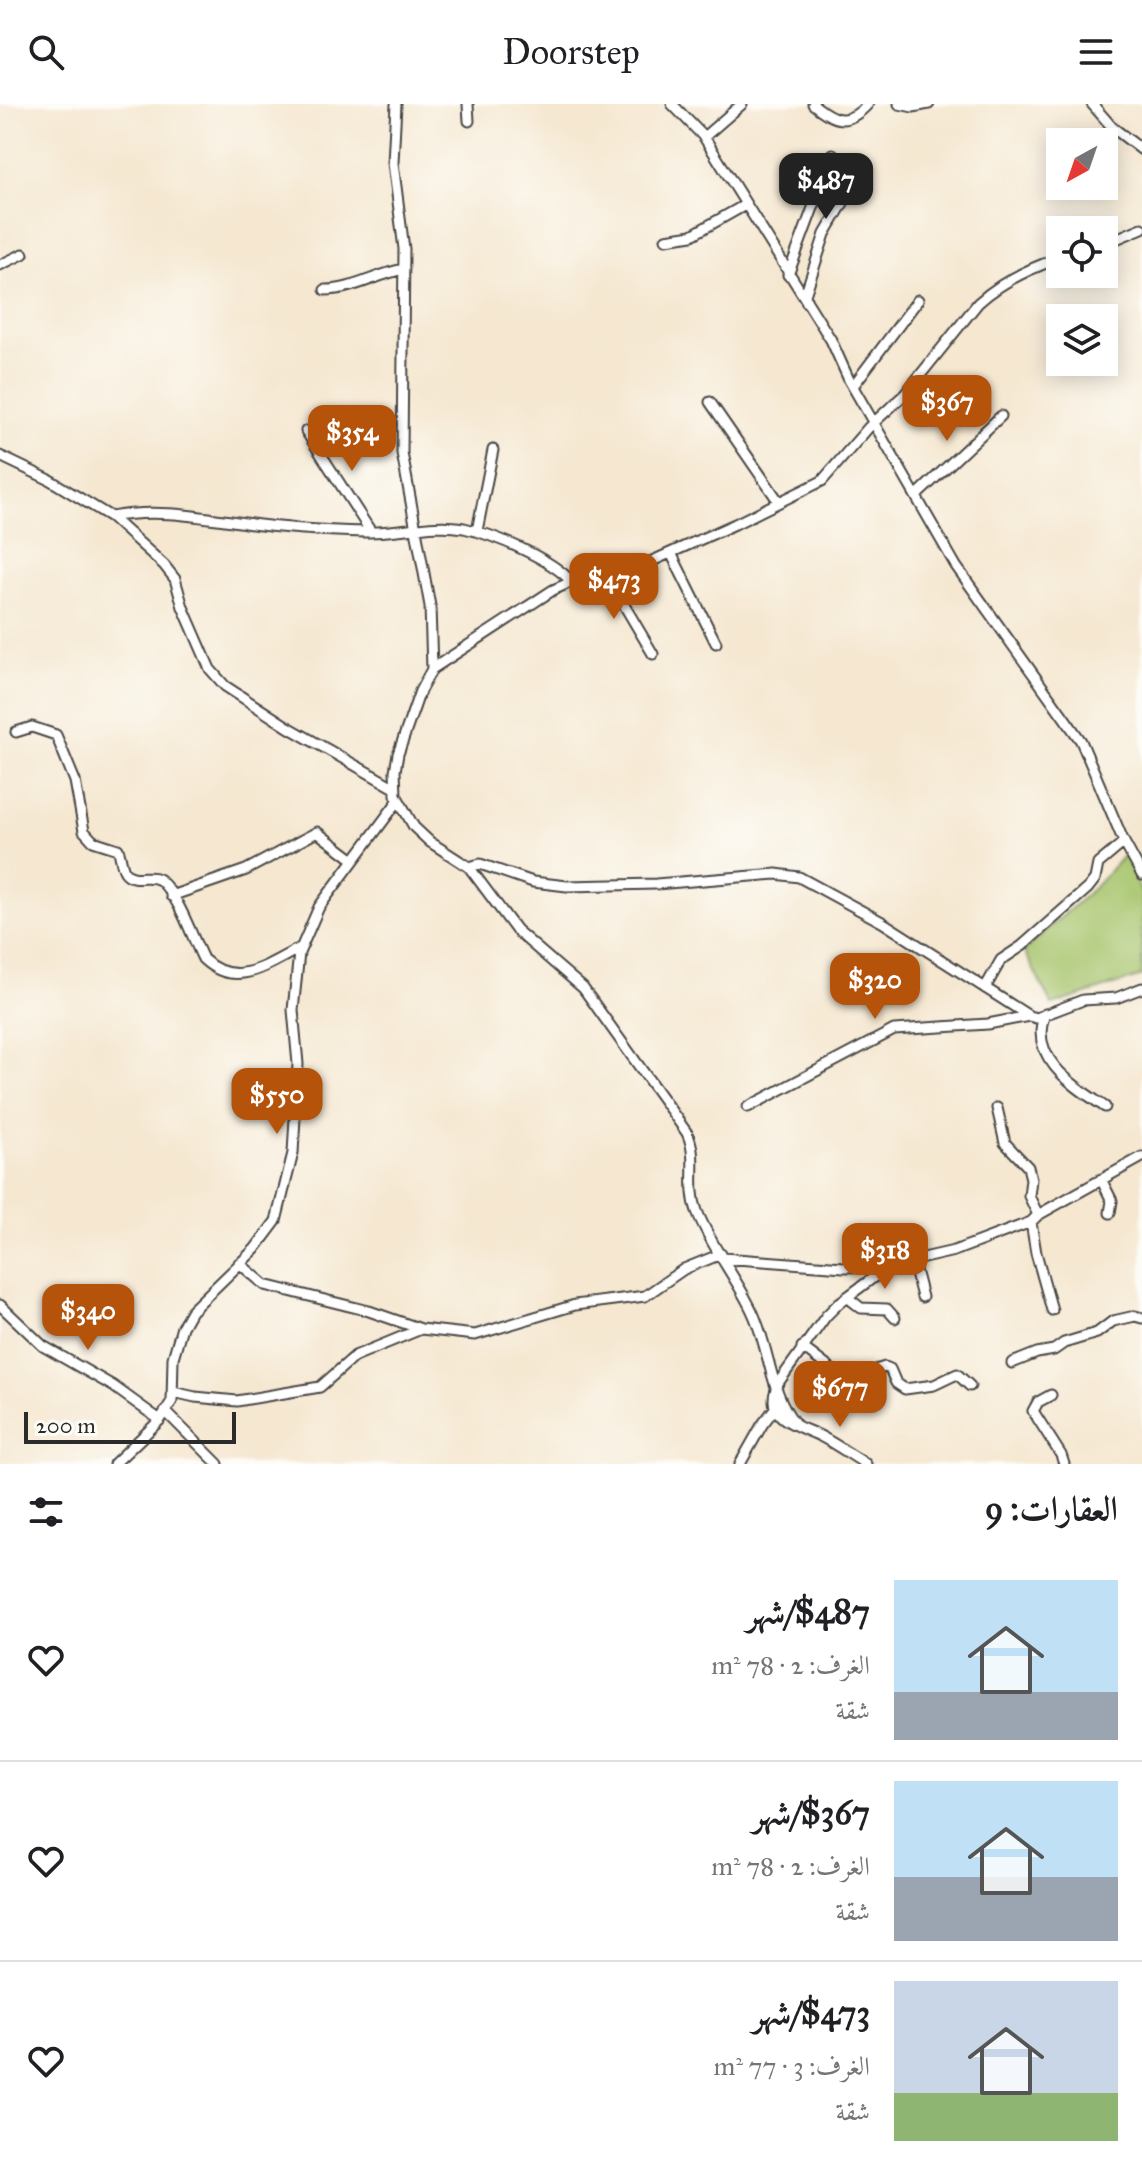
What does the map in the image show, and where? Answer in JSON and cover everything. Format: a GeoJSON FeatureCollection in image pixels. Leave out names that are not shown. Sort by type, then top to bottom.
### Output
{"type":"FeatureCollection","features":[{"type":"Feature","properties":{"kind":"street"},"geometry":{"type":"LineString","coordinates":[[396,104],[393,163],[404,269],[402,453],[430,606],[432,669]]}},
{"type":"Feature","properties":{"kind":"street"},"geometry":{"type":"LineString","coordinates":[[468,104],[469,121]]}},
{"type":"Feature","properties":{"kind":"street"},"geometry":{"type":"LineString","coordinates":[[672,104],[704,137],[831,340],[853,386],[956,566],[1081,741],[1124,842],[1142,875]]}},
{"type":"Feature","properties":{"kind":"street"},"geometry":{"type":"LineString","coordinates":[[704,137],[742,104]]}},
{"type":"Feature","properties":{"kind":"street"},"geometry":{"type":"LineString","coordinates":[[813,104],[824,113],[846,120],[854,118],[868,104]]}},
{"type":"Feature","properties":{"kind":"street"},"geometry":{"type":"LineString","coordinates":[[899,104],[913,107],[929,104]]}},
{"type":"Feature","properties":{"kind":"street"},"geometry":{"type":"LineString","coordinates":[[1092,104],[1112,127],[1142,150]]}},
{"type":"Feature","properties":{"kind":"street"},"geometry":{"type":"LineString","coordinates":[[788,275],[833,154]]}},
{"type":"Feature","properties":{"kind":"street"},"geometry":{"type":"LineString","coordinates":[[808,306],[805,295],[825,234],[861,172]]}},
{"type":"Feature","properties":{"kind":"street"},"geometry":{"type":"LineString","coordinates":[[666,239],[692,235],[745,205]]}},
{"type":"Feature","properties":{"kind":"street"},"geometry":{"type":"LineString","coordinates":[[1118,238],[1142,228]]}},
{"type":"Feature","properties":{"kind":"street"},"geometry":{"type":"LineString","coordinates":[[0,265],[23,254]]}},
{"type":"Feature","properties":{"kind":"street"},"geometry":{"type":"LineString","coordinates":[[776,1387],[755,1316],[697,1211],[693,1196],[692,1143],[687,1133],[596,1003],[516,930],[469,867],[423,836],[407,817],[395,788],[396,762],[420,691],[432,669],[527,606],[572,582],[650,562],[822,481],[875,421],[905,394],[963,320],[992,290],[1046,263]]}},
{"type":"Feature","properties":{"kind":"street"},"geometry":{"type":"LineString","coordinates":[[325,290],[349,287],[404,269]]}},
{"type":"Feature","properties":{"kind":"street"},"geometry":{"type":"LineString","coordinates":[[853,386],[918,300]]}},
{"type":"Feature","properties":{"kind":"street"},"geometry":{"type":"LineString","coordinates":[[710,402],[779,502]]}},
{"type":"Feature","properties":{"kind":"street"},"geometry":{"type":"LineString","coordinates":[[916,496],[1001,416]]}},
{"type":"Feature","properties":{"kind":"street"},"geometry":{"type":"LineString","coordinates":[[306,431],[371,532]]}},
{"type":"Feature","properties":{"kind":"street"},"geometry":{"type":"LineString","coordinates":[[477,531],[493,450]]}},
{"type":"Feature","properties":{"kind":"street"},"geometry":{"type":"LineString","coordinates":[[0,456],[50,480],[111,517],[164,565],[175,579],[210,669],[225,686],[288,727],[395,788]]}},
{"type":"Feature","properties":{"kind":"street"},"geometry":{"type":"LineString","coordinates":[[111,517],[179,513],[247,523],[371,532],[445,526],[477,531],[540,560],[565,574],[572,582]]}},
{"type":"Feature","properties":{"kind":"street"},"geometry":{"type":"LineString","coordinates":[[671,553],[716,643]]}},
{"type":"Feature","properties":{"kind":"street"},"geometry":{"type":"LineString","coordinates":[[610,574],[617,593],[653,654]]}},
{"type":"Feature","properties":{"kind":"street"},"geometry":{"type":"LineString","coordinates":[[16,732],[32,727],[56,735],[75,781],[84,831],[93,841],[118,849],[127,873],[156,878],[171,896],[203,959],[215,968],[250,974],[300,948]]}},
{"type":"Feature","properties":{"kind":"street"},"geometry":{"type":"LineString","coordinates":[[114,1464],[163,1416],[173,1392],[171,1368],[182,1327],[191,1311],[263,1240],[276,1221],[290,1170],[298,1064],[293,1010],[300,948],[319,907],[398,801]]}},
{"type":"Feature","properties":{"kind":"street"},"geometry":{"type":"LineString","coordinates":[[171,896],[246,870],[317,832],[354,860]]}},
{"type":"Feature","properties":{"kind":"street"},"geometry":{"type":"LineString","coordinates":[[985,988],[1001,960],[1022,946],[1088,888],[1095,879],[1098,864],[1124,842]]}},
{"type":"Feature","properties":{"kind":"street"},"geometry":{"type":"LineString","coordinates":[[469,867],[480,864],[533,882],[580,886],[656,884],[739,876],[799,877],[882,922],[1029,1016],[1036,1018],[1083,1000],[1116,998],[1142,988]]}},
{"type":"Feature","properties":{"kind":"street"},"geometry":{"type":"LineString","coordinates":[[1045,1014],[1039,1027],[1040,1039],[1056,1068],[1066,1080],[1105,1107]]}},
{"type":"Feature","properties":{"kind":"street"},"geometry":{"type":"LineString","coordinates":[[748,1107],[894,1030],[988,1024],[1029,1016]]}},
{"type":"Feature","properties":{"kind":"street"},"geometry":{"type":"LineString","coordinates":[[997,1108],[1005,1143],[1028,1167],[1036,1253],[1052,1310]]}},
{"type":"Feature","properties":{"kind":"street"},"geometry":{"type":"LineString","coordinates":[[239,1263],[265,1285],[369,1311],[421,1329],[475,1335],[575,1305],[645,1296],[684,1269],[722,1256],[844,1267],[913,1262],[954,1251],[1035,1218],[1142,1157]]}},
{"type":"Feature","properties":{"kind":"street"},"geometry":{"type":"LineString","coordinates":[[1101,1179],[1112,1201],[1110,1213]]}},
{"type":"Feature","properties":{"kind":"street"},"geometry":{"type":"LineString","coordinates":[[913,1262],[922,1297]]}},
{"type":"Feature","properties":{"kind":"street"},"geometry":{"type":"LineString","coordinates":[[866,1464],[783,1419],[773,1398],[776,1387],[826,1316],[889,1266]]}},
{"type":"Feature","properties":{"kind":"street"},"geometry":{"type":"LineString","coordinates":[[847,1297],[861,1308],[887,1309],[895,1318]]}},
{"type":"Feature","properties":{"kind":"street"},"geometry":{"type":"LineString","coordinates":[[0,1305],[43,1346],[163,1416],[218,1464]]}},
{"type":"Feature","properties":{"kind":"street"},"geometry":{"type":"LineString","coordinates":[[1012,1363],[1097,1333],[1113,1321],[1135,1316],[1142,1318]]}},
{"type":"Feature","properties":{"kind":"street"},"geometry":{"type":"LineString","coordinates":[[173,1392],[237,1401],[320,1387],[355,1356],[421,1329]]}},
{"type":"Feature","properties":{"kind":"street"},"geometry":{"type":"LineString","coordinates":[[802,1347],[845,1380],[885,1367],[890,1369],[896,1383],[905,1389],[934,1385],[957,1374],[970,1386]]}},
{"type":"Feature","properties":{"kind":"street"},"geometry":{"type":"LineString","coordinates":[[1051,1395],[1038,1402],[1033,1411],[1064,1464]]}},
{"type":"Feature","properties":{"kind":"street"},"geometry":{"type":"LineString","coordinates":[[740,1464],[778,1404]]}},
{"type":"Feature","properties":{"kind":"green space"},"geometry":{"type":"Polygon","coordinates":[[[1125,854],[1142,895],[1142,976],[1052,1005],[1024,951],[1098,884],[1125,854]]]}}]}
